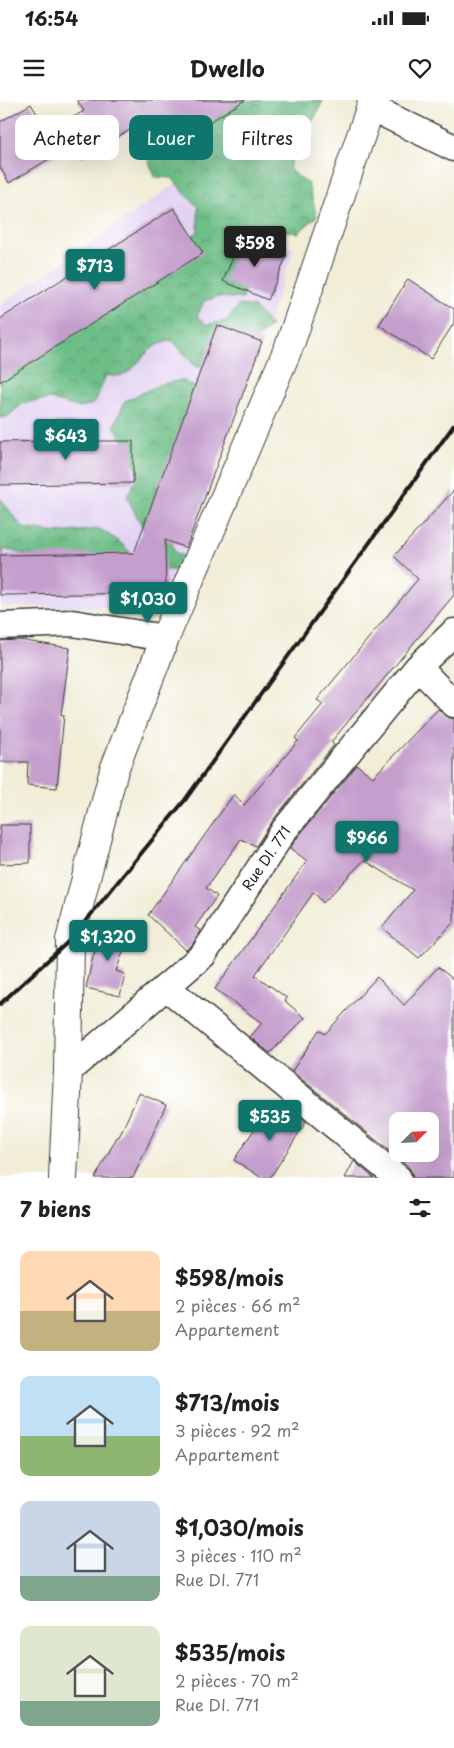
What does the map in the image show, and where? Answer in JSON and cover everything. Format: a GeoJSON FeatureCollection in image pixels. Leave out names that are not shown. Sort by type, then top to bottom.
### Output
{"type":"FeatureCollection","features":[{"type":"Feature","properties":{"kind":"main road"},"geometry":{"type":"LineString","coordinates":[[63,1178],[68,1071],[70,940],[114,770],[165,638],[290,344],[372,103]]}},
{"type":"Feature","properties":{"kind":"street"},"geometry":{"type":"LineString","coordinates":[[372,103],[454,148]]}},
{"type":"Feature","properties":{"kind":"street"},"geometry":{"type":"LineString","coordinates":[[0,626],[72,624],[165,638]]}},
{"type":"Feature","properties":{"kind":"street","name":"Rue DI. 771"},"geometry":{"type":"LineString","coordinates":[[68,1071],[203,954],[285,829],[418,667],[454,632]]}},
{"type":"Feature","properties":{"kind":"street"},"geometry":{"type":"LineString","coordinates":[[418,667],[454,704]]}},
{"type":"Feature","properties":{"kind":"street"},"geometry":{"type":"LineString","coordinates":[[166,987],[398,1178]]}},
{"type":"Feature","properties":{"kind":"shaded area"},"geometry":{"type":"Polygon","coordinates":[[[181,180],[294,249],[168,607],[0,607],[0,305],[181,180]]]}},
{"type":"Feature","properties":{"kind":"green space"},"geometry":{"type":"Polygon","coordinates":[[[224,100],[323,101],[311,122],[311,115],[223,115],[223,160],[292,160],[289,169],[308,184],[317,216],[298,233],[276,230],[255,234],[243,247],[247,272],[243,299],[217,297],[204,301],[197,316],[207,325],[227,320],[239,305],[254,307],[271,326],[221,364],[196,367],[172,340],[154,347],[128,372],[115,376],[106,375],[95,403],[80,408],[50,399],[23,403],[7,417],[0,418],[0,347],[176,247],[198,232],[198,207],[172,178],[155,177],[148,160],[213,160],[213,115],[202,115],[224,100]]]}},
{"type":"Feature","properties":{"kind":"green space"},"geometry":{"type":"Polygon","coordinates":[[[182,380],[204,392],[164,522],[175,552],[190,559],[174,570],[157,570],[47,560],[4,549],[0,565],[0,498],[23,528],[57,533],[100,529],[120,542],[139,561],[150,542],[127,497],[138,475],[128,448],[114,426],[125,401],[161,384],[182,380]]]}},
{"type":"Feature","properties":{"kind":"building"},"geometry":{"type":"Polygon","coordinates":[[[77,100],[245,100],[213,120],[213,115],[129,115],[129,130],[119,136],[119,115],[77,115],[84,111],[77,100]]]}},
{"type":"Feature","properties":{"kind":"building"},"geometry":{"type":"Polygon","coordinates":[[[31,104],[38,115],[15,115],[15,160],[47,160],[9,183],[0,167],[0,122],[31,104]]]}},
{"type":"Feature","properties":{"kind":"building"},"geometry":{"type":"Polygon","coordinates":[[[174,208],[203,253],[0,382],[0,319],[174,208]]]}},
{"type":"Feature","properties":{"kind":"building"},"geometry":{"type":"Polygon","coordinates":[[[242,236],[287,255],[268,300],[223,281],[242,236]]]}},
{"type":"Feature","properties":{"kind":"building"},"geometry":{"type":"Polygon","coordinates":[[[408,279],[454,309],[454,323],[431,359],[379,325],[408,279]]]}},
{"type":"Feature","properties":{"kind":"building"},"geometry":{"type":"Polygon","coordinates":[[[217,325],[262,342],[186,548],[165,540],[166,593],[0,595],[0,555],[134,553],[217,325]]]}},
{"type":"Feature","properties":{"kind":"building"},"geometry":{"type":"Polygon","coordinates":[[[54,422],[75,422],[76,441],[133,441],[133,483],[0,485],[0,442],[54,441],[54,422]]]}},
{"type":"Feature","properties":{"kind":"building"},"geometry":{"type":"Polygon","coordinates":[[[454,490],[454,595],[331,742],[334,745],[273,820],[256,846],[241,839],[206,888],[217,896],[195,927],[201,931],[192,945],[186,950],[148,915],[234,794],[244,805],[298,741],[295,738],[323,704],[317,700],[418,579],[394,556],[454,490]]]}},
{"type":"Feature","properties":{"kind":"building"},"geometry":{"type":"Polygon","coordinates":[[[19,640],[70,648],[61,715],[64,715],[57,788],[27,785],[28,762],[0,762],[0,641],[19,640]]]}},
{"type":"Feature","properties":{"kind":"building"},"geometry":{"type":"Polygon","coordinates":[[[438,709],[449,718],[454,719],[454,922],[419,958],[382,928],[413,890],[364,860],[323,903],[314,892],[255,975],[287,998],[285,1001],[305,1018],[270,1053],[250,1037],[262,1023],[215,989],[307,861],[290,848],[297,838],[357,765],[373,777],[438,709]]]}},
{"type":"Feature","properties":{"kind":"building"},"geometry":{"type":"Polygon","coordinates":[[[0,825],[30,825],[30,863],[0,864],[0,825]]]}},
{"type":"Feature","properties":{"kind":"building"},"geometry":{"type":"Polygon","coordinates":[[[105,923],[129,936],[116,971],[125,974],[120,996],[86,988],[93,957],[105,923]]]}},
{"type":"Feature","properties":{"kind":"building"},"geometry":{"type":"Polygon","coordinates":[[[438,967],[454,980],[454,1178],[413,1178],[412,1172],[403,1162],[439,1162],[439,1112],[389,1112],[389,1150],[292,1071],[319,1030],[325,1034],[377,977],[404,1005],[438,967]]]}},
{"type":"Feature","properties":{"kind":"building"},"geometry":{"type":"Polygon","coordinates":[[[139,1093],[166,1105],[133,1178],[95,1178],[117,1137],[119,1137],[139,1093]]]}},
{"type":"Feature","properties":{"kind":"building"},"geometry":{"type":"Polygon","coordinates":[[[286,1106],[306,1122],[270,1178],[262,1178],[234,1160],[267,1110],[276,1116],[286,1106]]]}},
{"type":"Feature","properties":{"kind":"building"},"geometry":{"type":"Polygon","coordinates":[[[354,1161],[374,1178],[345,1178],[354,1161]]]}},
{"type":"Feature","properties":{"kind":"railway"},"geometry":{"type":"LineString","coordinates":[[0,1004],[70,940],[185,800],[454,425]]}}]}
